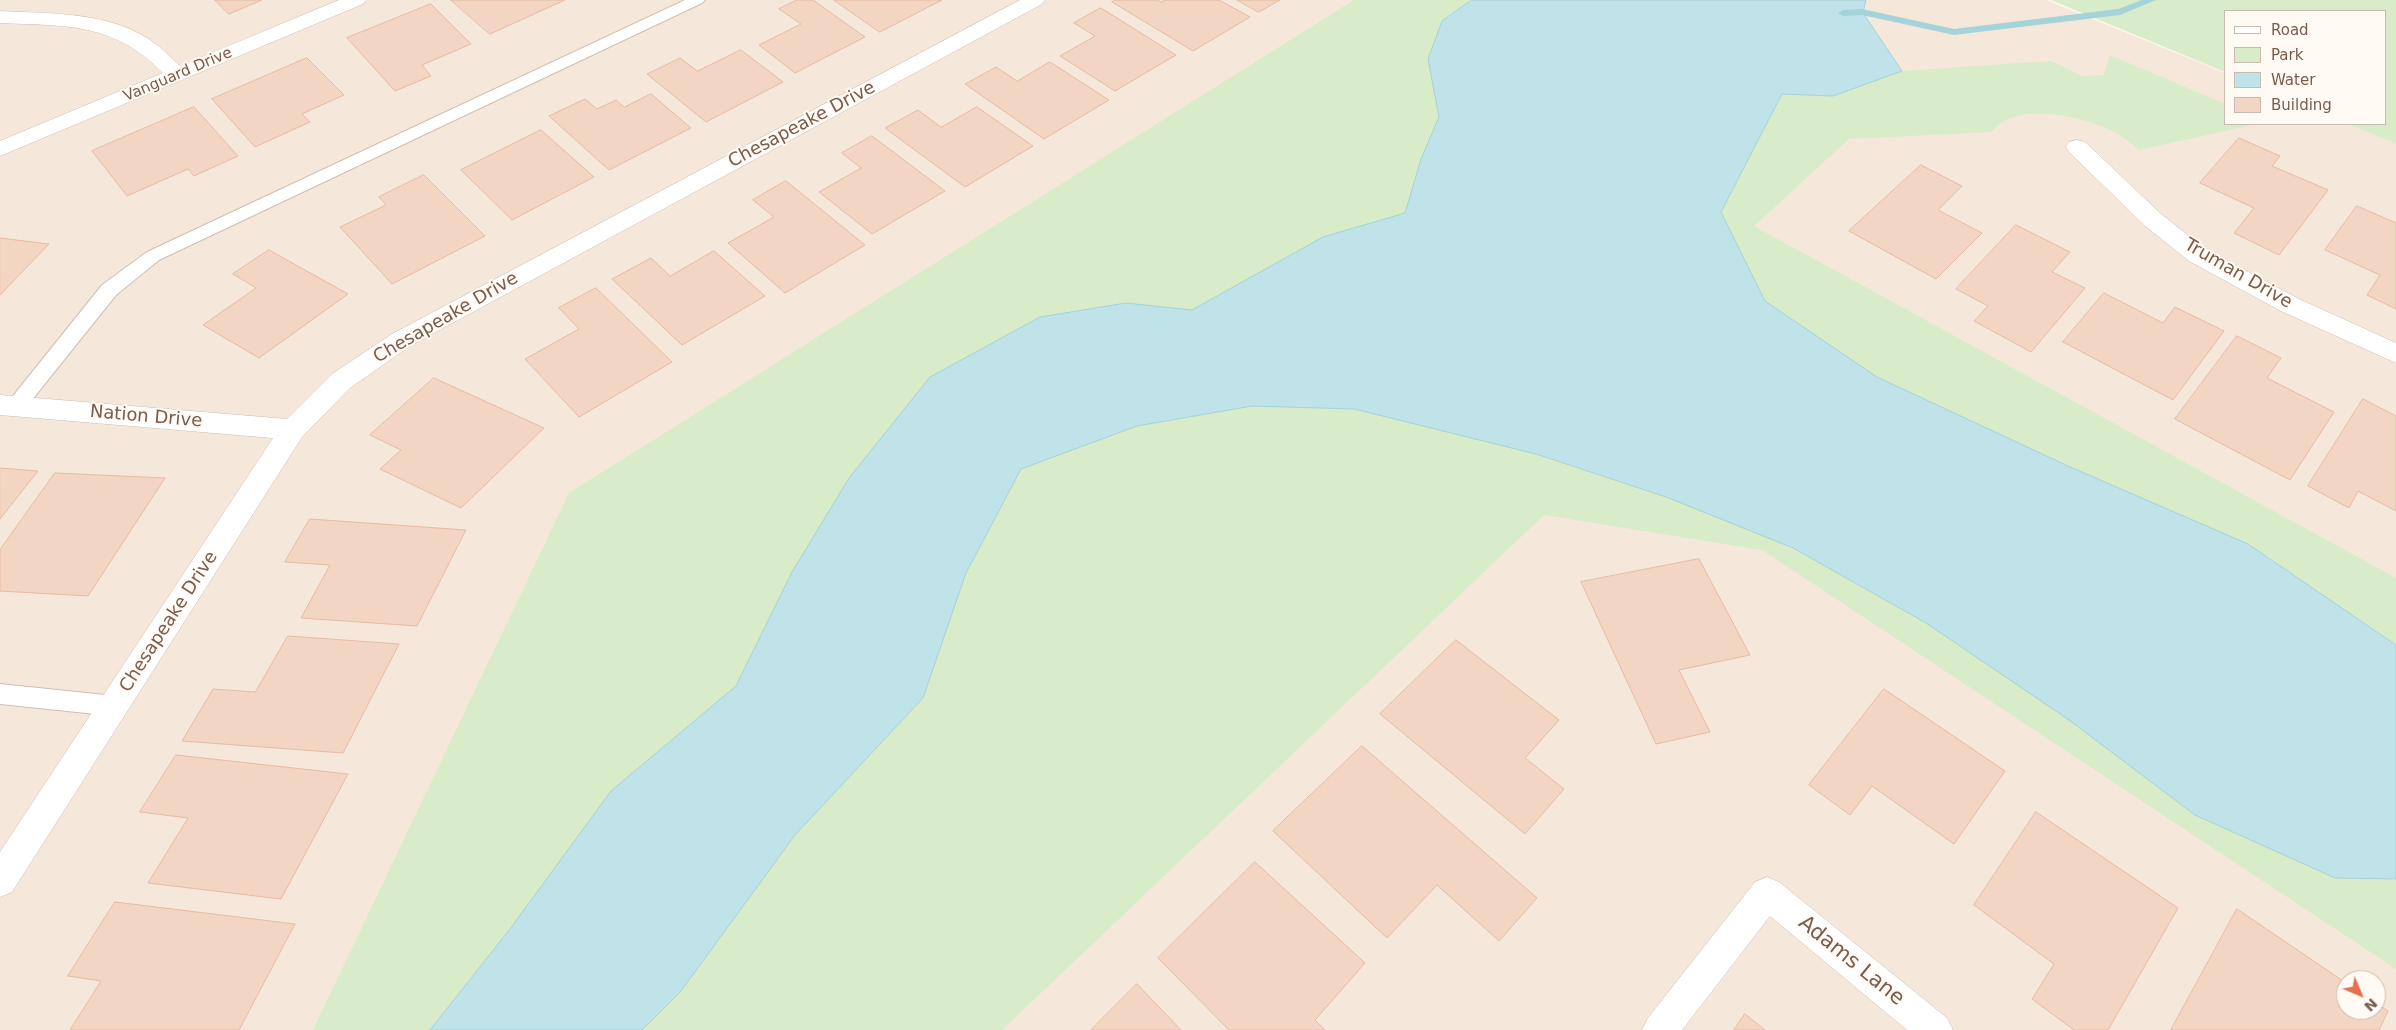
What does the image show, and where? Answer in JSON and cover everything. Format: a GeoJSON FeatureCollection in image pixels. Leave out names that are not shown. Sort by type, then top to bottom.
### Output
{"type":"FeatureCollection","features":[{"type":"Feature","properties":{"kind":"street","name":"Vanguard Drive"},"geometry":{"type":"LineString","coordinates":[[0,148],[356,0]]}},
{"type":"Feature","properties":{"kind":"street","name":"Chesapeake Drive"},"geometry":{"type":"LineString","coordinates":[[0,882],[293,430],[341,380],[401,340],[1035,0]]}},
{"type":"Feature","properties":{"kind":"street"},"geometry":{"type":"LineString","coordinates":[[0,17],[64,20],[114,30],[149,48],[177,75]]}},
{"type":"Feature","properties":{"kind":"street","name":"Truman Drive"},"geometry":{"type":"LineString","coordinates":[[2077,147],[2152,220],[2197,255],[2290,305],[2396,354]]}},
{"type":"Feature","properties":{"kind":"street","name":"Nation Drive"},"geometry":{"type":"LineString","coordinates":[[8,405],[293,430]]}},
{"type":"Feature","properties":{"kind":"street","name":"Adams Lane"},"geometry":{"type":"LineString","coordinates":[[1660,1030],[1767,893],[1935,1030]]}},
{"type":"Feature","properties":{"kind":"lane"},"geometry":{"type":"LineString","coordinates":[[8,405],[109,290],[153,256],[697,0]]}},
{"type":"Feature","properties":{"kind":"lane"},"geometry":{"type":"LineString","coordinates":[[0,694],[115,706]]}},
{"type":"Feature","properties":{"kind":"shaded area"},"geometry":{"type":"Polygon","coordinates":[[[0,0],[2046,0],[2224,73],[2224,125],[2350,125],[2396,144],[2396,1030],[0,1030],[0,0]]]}},
{"type":"Feature","properties":{"kind":"green space"},"geometry":{"type":"Polygon","coordinates":[[[1354,0],[1866,0],[1863,13],[1902,71],[2051,61],[2082,76],[2104,75],[2110,55],[2224,104],[2224,125],[2252,125],[2139,150],[2124,138],[2095,124],[2076,118],[2036,114],[2018,116],[2003,122],[1992,132],[1849,139],[1754,226],[2396,578],[2396,969],[1762,550],[1544,515],[1002,1030],[313,1030],[569,493],[1354,0]]]}},
{"type":"Feature","properties":{"kind":"green space"},"geometry":{"type":"Polygon","coordinates":[[[2051,0],[2396,0],[2396,144],[2350,125],[2386,125],[2386,10],[2224,10],[2224,72],[2051,0]]]}},
{"type":"Feature","properties":{"kind":"water"},"geometry":{"type":"Polygon","coordinates":[[[1472,0],[1866,0],[1863,13],[1902,71],[1833,96],[1782,94],[1721,212],[1765,301],[1877,377],[2068,466],[2248,544],[2396,645],[2396,879],[2335,878],[2195,815],[2069,720],[1926,623],[1793,548],[1666,497],[1536,454],[1354,409],[1252,406],[1137,426],[1021,469],[966,573],[923,698],[795,835],[681,991],[642,1030],[430,1030],[510,929],[611,791],[736,686],[792,572],[849,478],[930,377],[1040,317],[1126,303],[1192,310],[1323,237],[1405,213],[1421,159],[1439,117],[1428,59],[1442,21],[1472,0]]]}},
{"type":"Feature","properties":{"kind":"building"},"geometry":{"type":"Polygon","coordinates":[[[215,0],[262,0],[229,14],[215,0]]]}},
{"type":"Feature","properties":{"kind":"building"},"geometry":{"type":"Polygon","coordinates":[[[451,0],[565,0],[490,34],[451,0]]]}},
{"type":"Feature","properties":{"kind":"building"},"geometry":{"type":"Polygon","coordinates":[[[797,0],[813,0],[865,37],[795,73],[759,45],[801,24],[779,9],[797,0]]]}},
{"type":"Feature","properties":{"kind":"building"},"geometry":{"type":"Polygon","coordinates":[[[834,0],[942,0],[880,32],[834,0]]]}},
{"type":"Feature","properties":{"kind":"building"},"geometry":{"type":"Polygon","coordinates":[[[1116,0],[1157,0],[1161,2],[1165,0],[1219,0],[1250,17],[1193,51],[1112,2],[1116,0]]]}},
{"type":"Feature","properties":{"kind":"building"},"geometry":{"type":"Polygon","coordinates":[[[1237,0],[1280,0],[1259,12],[1237,0]]]}},
{"type":"Feature","properties":{"kind":"building"},"geometry":{"type":"Polygon","coordinates":[[[431,4],[471,44],[422,65],[431,76],[395,91],[347,38],[431,4]]]}},
{"type":"Feature","properties":{"kind":"building"},"geometry":{"type":"Polygon","coordinates":[[[1101,8],[1176,55],[1115,91],[1060,56],[1095,36],[1074,23],[1101,8]]]}},
{"type":"Feature","properties":{"kind":"building"},"geometry":{"type":"Polygon","coordinates":[[[741,50],[783,82],[706,122],[647,74],[680,58],[697,71],[741,50]]]}},
{"type":"Feature","properties":{"kind":"building"},"geometry":{"type":"Polygon","coordinates":[[[307,58],[344,95],[302,114],[310,122],[255,147],[212,99],[307,58]]]}},
{"type":"Feature","properties":{"kind":"building"},"geometry":{"type":"Polygon","coordinates":[[[1050,62],[1109,100],[1044,139],[965,84],[996,67],[1017,81],[1050,62]]]}},
{"type":"Feature","properties":{"kind":"building"},"geometry":{"type":"Polygon","coordinates":[[[651,94],[691,128],[609,170],[549,116],[585,99],[597,109],[616,100],[624,107],[651,94]]]}},
{"type":"Feature","properties":{"kind":"building"},"geometry":{"type":"Polygon","coordinates":[[[194,107],[238,156],[194,176],[188,169],[127,196],[92,151],[194,107]]]}},
{"type":"Feature","properties":{"kind":"building"},"geometry":{"type":"Polygon","coordinates":[[[977,107],[1033,146],[965,187],[885,128],[918,110],[941,127],[977,107]]]}},
{"type":"Feature","properties":{"kind":"building"},"geometry":{"type":"Polygon","coordinates":[[[541,130],[594,177],[512,220],[461,170],[541,130]]]}},
{"type":"Feature","properties":{"kind":"building"},"geometry":{"type":"Polygon","coordinates":[[[872,136],[945,191],[872,234],[819,192],[861,168],[842,153],[872,136]]]}},
{"type":"Feature","properties":{"kind":"building"},"geometry":{"type":"Polygon","coordinates":[[[2239,138],[2280,156],[2272,166],[2328,190],[2279,255],[2234,233],[2254,208],[2200,183],[2239,138]]]}},
{"type":"Feature","properties":{"kind":"building"},"geometry":{"type":"Polygon","coordinates":[[[1921,165],[1962,186],[1938,210],[1982,233],[1936,279],[1849,231],[1921,165]]]}},
{"type":"Feature","properties":{"kind":"building"},"geometry":{"type":"Polygon","coordinates":[[[424,175],[485,236],[392,284],[340,227],[386,205],[379,197],[424,175]]]}},
{"type":"Feature","properties":{"kind":"building"},"geometry":{"type":"Polygon","coordinates":[[[786,181],[865,245],[785,293],[728,243],[774,217],[753,200],[786,181]]]}},
{"type":"Feature","properties":{"kind":"building"},"geometry":{"type":"Polygon","coordinates":[[[2357,206],[2396,223],[2396,309],[2367,295],[2380,275],[2325,250],[2357,206]]]}},
{"type":"Feature","properties":{"kind":"building"},"geometry":{"type":"Polygon","coordinates":[[[2016,225],[2070,252],[2052,272],[2085,288],[2031,352],[1974,321],[1988,306],[1956,289],[2016,225]]]}},
{"type":"Feature","properties":{"kind":"building"},"geometry":{"type":"Polygon","coordinates":[[[0,238],[49,244],[0,295],[0,238]]]}},
{"type":"Feature","properties":{"kind":"building"},"geometry":{"type":"Polygon","coordinates":[[[269,250],[348,294],[259,358],[203,325],[256,288],[233,274],[269,250]]]}},
{"type":"Feature","properties":{"kind":"building"},"geometry":{"type":"Polygon","coordinates":[[[714,251],[765,296],[682,345],[612,279],[651,258],[670,276],[714,251]]]}},
{"type":"Feature","properties":{"kind":"building"},"geometry":{"type":"Polygon","coordinates":[[[596,288],[672,362],[579,417],[525,359],[579,329],[559,308],[596,288]]]}},
{"type":"Feature","properties":{"kind":"building"},"geometry":{"type":"Polygon","coordinates":[[[2104,293],[2163,323],[2175,307],[2224,331],[2173,400],[2063,342],[2104,293]]]}},
{"type":"Feature","properties":{"kind":"building"},"geometry":{"type":"Polygon","coordinates":[[[2237,336],[2281,358],[2267,378],[2334,412],[2290,480],[2175,419],[2237,336]]]}},
{"type":"Feature","properties":{"kind":"building"},"geometry":{"type":"Polygon","coordinates":[[[434,378],[544,428],[461,508],[380,469],[401,450],[370,435],[434,378]]]}},
{"type":"Feature","properties":{"kind":"building"},"geometry":{"type":"Polygon","coordinates":[[[2363,399],[2396,416],[2396,511],[2358,491],[2349,508],[2308,486],[2363,399]]]}},
{"type":"Feature","properties":{"kind":"building"},"geometry":{"type":"Polygon","coordinates":[[[0,468],[38,471],[0,519],[0,468]]]}},
{"type":"Feature","properties":{"kind":"building"},"geometry":{"type":"Polygon","coordinates":[[[55,473],[165,478],[88,596],[0,591],[0,550],[55,473]]]}},
{"type":"Feature","properties":{"kind":"building"},"geometry":{"type":"Polygon","coordinates":[[[310,519],[466,530],[417,626],[301,618],[330,565],[285,562],[310,519]]]}},
{"type":"Feature","properties":{"kind":"building"},"geometry":{"type":"Polygon","coordinates":[[[1699,559],[1750,655],[1679,670],[1710,732],[1656,744],[1581,582],[1699,559]]]}},
{"type":"Feature","properties":{"kind":"building"},"geometry":{"type":"Polygon","coordinates":[[[288,636],[399,644],[343,753],[182,741],[213,689],[255,692],[288,636]]]}},
{"type":"Feature","properties":{"kind":"building"},"geometry":{"type":"Polygon","coordinates":[[[1456,640],[1559,720],[1525,758],[1564,789],[1525,834],[1380,714],[1456,640]]]}},
{"type":"Feature","properties":{"kind":"building"},"geometry":{"type":"Polygon","coordinates":[[[1884,689],[2005,771],[1954,844],[1872,786],[1850,815],[1809,785],[1884,689]]]}},
{"type":"Feature","properties":{"kind":"building"},"geometry":{"type":"Polygon","coordinates":[[[1362,746],[1537,898],[1499,941],[1437,885],[1387,938],[1273,831],[1362,746]]]}},
{"type":"Feature","properties":{"kind":"building"},"geometry":{"type":"Polygon","coordinates":[[[176,755],[348,774],[281,899],[148,883],[188,818],[140,812],[176,755]]]}},
{"type":"Feature","properties":{"kind":"building"},"geometry":{"type":"Polygon","coordinates":[[[2036,812],[2178,908],[2108,1030],[2074,1030],[2032,999],[2054,964],[1974,905],[2036,812]]]}},
{"type":"Feature","properties":{"kind":"building"},"geometry":{"type":"Polygon","coordinates":[[[1255,862],[1365,963],[1315,1020],[1325,1030],[1229,1030],[1158,958],[1255,862]]]}},
{"type":"Feature","properties":{"kind":"building"},"geometry":{"type":"Polygon","coordinates":[[[115,902],[295,924],[239,1030],[70,1030],[101,981],[68,976],[115,902]]]}},
{"type":"Feature","properties":{"kind":"building"},"geometry":{"type":"Polygon","coordinates":[[[2237,909],[2336,976],[2336,1020],[2384,1020],[2379,1030],[2171,1030],[2237,909]]]}},
{"type":"Feature","properties":{"kind":"building"},"geometry":{"type":"Polygon","coordinates":[[[1137,984],[1181,1030],[1091,1030],[1137,984]]]}},
{"type":"Feature","properties":{"kind":"building"},"geometry":{"type":"Polygon","coordinates":[[[1745,1014],[1765,1030],[1734,1030],[1745,1014]]]}},
{"type":"Feature","properties":{"kind":"waterway"},"geometry":{"type":"LineString","coordinates":[[1843,13],[1862,12],[1954,32],[2120,12],[2151,0]]}}]}
